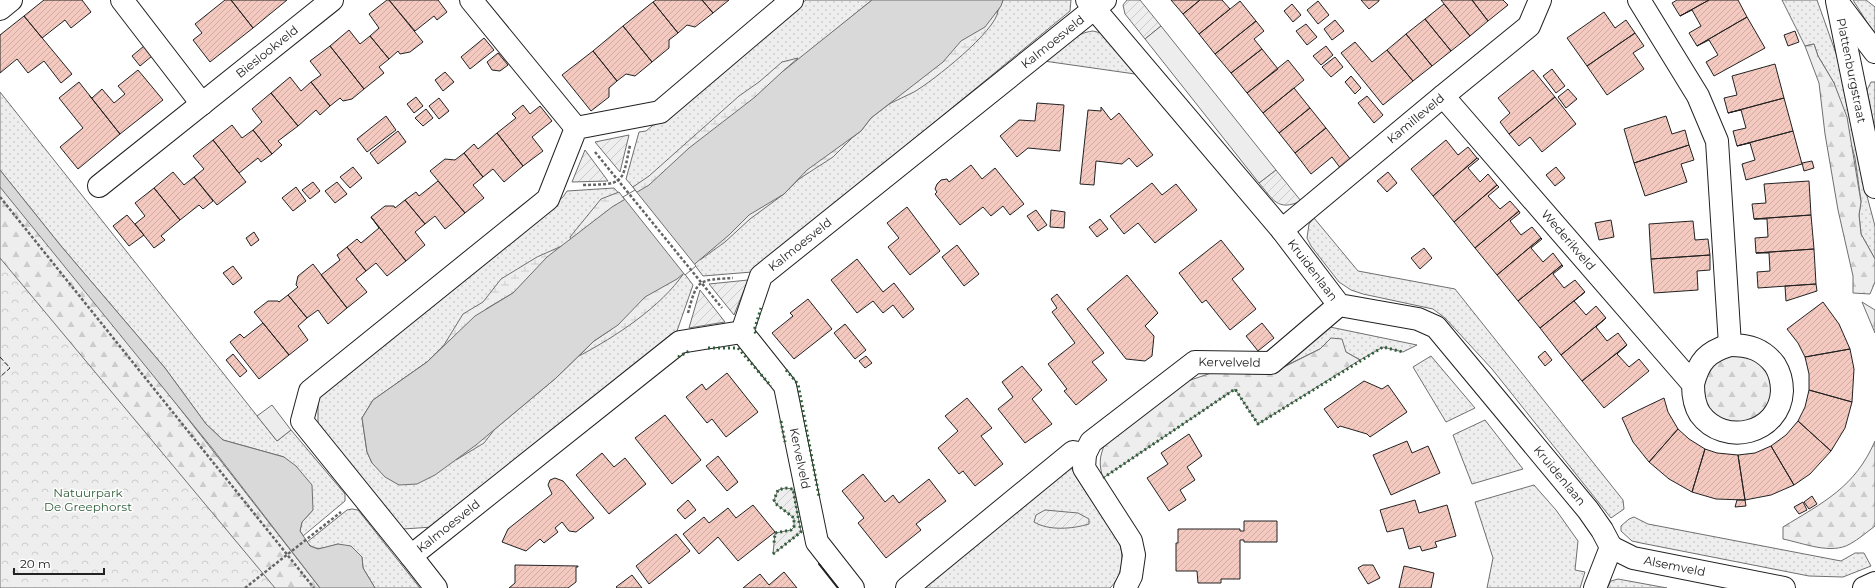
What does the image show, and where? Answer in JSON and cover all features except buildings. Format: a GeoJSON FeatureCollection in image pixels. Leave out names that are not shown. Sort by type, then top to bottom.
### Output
{"type":"FeatureCollection","features":[{"type":"Feature","properties":{"kind":"street"},"geometry":{"type":"LineString","coordinates":[[0,9],[11,0]]}},
{"type":"Feature","properties":{"kind":"street"},"geometry":{"type":"LineString","coordinates":[[122,0],[202,104]]}},
{"type":"Feature","properties":{"kind":"street","name":"Bieslookveld"},"geometry":{"type":"LineString","coordinates":[[99,186],[332,0]]}},
{"type":"Feature","properties":{"kind":"street"},"geometry":{"type":"LineString","coordinates":[[471,0],[576,128],[660,112],[792,0]]}},
{"type":"Feature","properties":{"kind":"street","name":"Kamilleveld"},"geometry":{"type":"LineString","coordinates":[[1282,230],[1529,26],[1540,0]]}},
{"type":"Feature","properties":{"kind":"street"},"geometry":{"type":"LineString","coordinates":[[1639,0],[1698,96],[1717,141],[1730,344]]}},
{"type":"Feature","properties":{"kind":"street","name":"Plattenburgstraat"},"geometry":{"type":"LineString","coordinates":[[1836,1],[1875,52]]}},
{"type":"Feature","properties":{"kind":"street","name":"Plattenburgstraat"},"geometry":{"type":"LineString","coordinates":[[1836,1],[1875,187]]}},
{"type":"Feature","properties":{"kind":"street","name":"Kalmoesveld"},"geometry":{"type":"LineString","coordinates":[[576,128],[548,199],[310,391],[302,421],[411,556],[680,342],[742,332],[761,276],[1095,3]]}},
{"type":"Feature","properties":{"kind":"street","name":"Kruidenlaan"},"geometry":{"type":"LineString","coordinates":[[1095,3],[1282,230],[1339,305],[1418,319],[1436,327],[1588,510],[1602,530],[1611,547]]}},
{"type":"Feature","properties":{"kind":"street","name":"Wederikveld"},"geometry":{"type":"LineString","coordinates":[[1443,96],[1693,384]]}},
{"type":"Feature","properties":{"kind":"street","name":"Kervelveld"},"geometry":{"type":"LineString","coordinates":[[1085,454],[1091,442],[1195,362],[1271,364],[1339,305]]}},
{"type":"Feature","properties":{"kind":"street","name":"Kervelveld"},"geometry":{"type":"LineString","coordinates":[[742,332],[785,386],[817,542],[853,588]]}},
{"type":"Feature","properties":{"kind":"street"},"geometry":{"type":"LineString","coordinates":[[1730,344],[1744,344],[1758,349],[1769,357],[1778,369],[1782,383],[1781,398],[1775,412],[1766,424],[1752,431],[1738,433],[1723,431],[1710,424],[1700,413],[1694,399],[1693,384],[1697,370],[1705,358],[1716,349],[1730,344]]}},
{"type":"Feature","properties":{"kind":"street"},"geometry":{"type":"LineString","coordinates":[[907,588],[1073,452],[1085,454],[1084,468],[1131,541],[1134,555],[1131,576],[1124,588]]}},
{"type":"Feature","properties":{"kind":"street"},"geometry":{"type":"LineString","coordinates":[[1595,588],[1611,547]]}},
{"type":"Feature","properties":{"kind":"street","name":"Alsemveld"},"geometry":{"type":"LineString","coordinates":[[1611,547],[1632,558],[1784,588]]}},
{"type":"Feature","properties":{"kind":"street"},"geometry":{"type":"LineString","coordinates":[[411,556],[436,588]]}},
{"type":"Feature","properties":{"kind":"street"},"geometry":{"type":"LineString","coordinates":[[1864,588],[1875,583]]}},
{"type":"Feature","properties":{"kind":"path"},"geometry":{"type":"LineString","coordinates":[[553,186],[611,185],[619,181],[624,175],[636,117]]}},
{"type":"Feature","properties":{"kind":"path"},"geometry":{"type":"LineString","coordinates":[[576,128],[692,273],[742,332]]}},
{"type":"Feature","properties":{"kind":"path"},"geometry":{"type":"LineString","coordinates":[[0,197],[314,588]]}},
{"type":"Feature","properties":{"kind":"path"},"geometry":{"type":"LineString","coordinates":[[680,342],[694,289],[700,282],[709,279],[761,276]]}},
{"type":"Feature","properties":{"kind":"path"},"geometry":{"type":"LineString","coordinates":[[244,588],[362,496]]}},
{"type":"Feature","properties":{"kind":"green space"},"geometry":{"type":"Polygon","coordinates":[[[806,0],[872,0],[637,192],[626,179],[639,132],[646,131],[806,0]]]}},
{"type":"Feature","properties":{"kind":"green space"},"geometry":{"type":"Polygon","coordinates":[[[1003,0],[1071,0],[1070,11],[752,272],[703,276],[694,264],[861,131],[871,118],[918,82],[998,11],[1003,0]]]}},
{"type":"Feature","properties":{"kind":"green space"},"geometry":{"type":"Polygon","coordinates":[[[1127,0],[1140,0],[1161,26],[1145,39],[1125,14],[1123,5],[1127,0]]]}},
{"type":"Feature","properties":{"kind":"green space"},"geometry":{"type":"Polygon","coordinates":[[[1782,0],[1817,0],[1844,76],[1867,196],[1875,226],[1875,259],[1861,234],[1859,215],[1861,201],[1855,158],[1834,83],[1818,56],[1814,44],[1805,46],[1782,0]]]}},
{"type":"Feature","properties":{"kind":"green space"},"geometry":{"type":"Polygon","coordinates":[[[1853,0],[1866,0],[1875,7],[1875,35],[1853,0]]]}},
{"type":"Feature","properties":{"kind":"green space"},"geometry":{"type":"Polygon","coordinates":[[[998,11],[995,20],[987,31],[976,43],[948,67],[914,92],[889,104],[891,90],[980,22],[998,11]]]}},
{"type":"Feature","properties":{"kind":"green space"},"geometry":{"type":"Polygon","coordinates":[[[1093,31],[1101,33],[1135,74],[1044,61],[1073,38],[1086,32],[1093,31]]]}},
{"type":"Feature","properties":{"kind":"green space"},"geometry":{"type":"Polygon","coordinates":[[[1814,44],[1818,56],[1834,83],[1847,117],[1861,202],[1859,215],[1861,234],[1875,259],[1875,282],[1870,294],[1853,293],[1853,276],[1838,210],[1825,134],[1819,83],[1805,46],[1814,44]]]}},
{"type":"Feature","properties":{"kind":"green space"},"geometry":{"type":"Polygon","coordinates":[[[798,58],[782,72],[782,88],[639,195],[633,187],[649,176],[739,96],[759,82],[782,62],[798,58]]]}},
{"type":"Feature","properties":{"kind":"green space"},"geometry":{"type":"Polygon","coordinates":[[[1871,82],[1875,82],[1875,131],[1867,90],[1871,82]]]}},
{"type":"Feature","properties":{"kind":"green space"},"geometry":{"type":"Polygon","coordinates":[[[0,92],[277,441],[291,430],[345,494],[345,501],[303,536],[300,531],[302,522],[313,510],[284,457],[223,440],[206,424],[165,368],[61,246],[0,170],[0,92]]]}},
{"type":"Feature","properties":{"kind":"green space"},"geometry":{"type":"Polygon","coordinates":[[[629,135],[620,172],[595,142],[629,135]]]}},
{"type":"Feature","properties":{"kind":"green space"},"geometry":{"type":"Polygon","coordinates":[[[851,139],[833,157],[799,179],[784,194],[750,219],[725,242],[700,260],[718,236],[808,155],[851,139]]]}},
{"type":"Feature","properties":{"kind":"green space"},"geometry":{"type":"Polygon","coordinates":[[[585,150],[608,181],[572,182],[585,150]]]}},
{"type":"Feature","properties":{"kind":"green space"},"geometry":{"type":"Polygon","coordinates":[[[1276,170],[1301,201],[1286,205],[1276,202],[1259,183],[1276,170]]]}},
{"type":"Feature","properties":{"kind":"green space"},"geometry":{"type":"Polygon","coordinates":[[[0,178],[320,588],[209,588],[0,357],[0,178]]]}},
{"type":"Feature","properties":{"kind":"green space"},"geometry":{"type":"Polygon","coordinates":[[[614,188],[624,199],[475,316],[427,362],[373,400],[362,418],[367,452],[372,463],[476,445],[556,378],[594,341],[684,273],[693,285],[677,331],[433,527],[403,529],[318,423],[318,399],[563,197],[567,191],[614,188]]]}},
{"type":"Feature","properties":{"kind":"green space"},"geometry":{"type":"Polygon","coordinates":[[[619,192],[628,204],[592,232],[571,240],[570,237],[601,199],[619,192]]]}},
{"type":"Feature","properties":{"kind":"green space"},"geometry":{"type":"Polygon","coordinates":[[[1314,218],[1358,271],[1455,289],[1623,500],[1624,509],[1611,518],[1492,369],[1445,318],[1433,309],[1363,294],[1351,290],[1339,282],[1311,246],[1307,238],[1309,224],[1314,218]]]}},
{"type":"Feature","properties":{"kind":"green space"},"geometry":{"type":"Polygon","coordinates":[[[564,245],[513,293],[486,309],[481,327],[396,384],[427,362],[444,345],[463,314],[483,302],[501,279],[537,257],[564,245]]]}},
{"type":"Feature","properties":{"kind":"green space","name":"Natuurpark De Greephorst"},"geometry":{"type":"Polygon","coordinates":[[[0,258],[275,588],[0,588],[0,258]]]}},
{"type":"Feature","properties":{"kind":"green space"},"geometry":{"type":"Polygon","coordinates":[[[684,273],[663,298],[650,309],[607,340],[579,356],[594,341],[612,329],[636,291],[684,273]]]}},
{"type":"Feature","properties":{"kind":"green space"},"geometry":{"type":"Polygon","coordinates":[[[748,280],[734,315],[709,284],[748,280]]]}},
{"type":"Feature","properties":{"kind":"green space"},"geometry":{"type":"Polygon","coordinates":[[[700,290],[725,322],[689,328],[700,290]]]}},
{"type":"Feature","properties":{"kind":"green space"},"geometry":{"type":"Polygon","coordinates":[[[1862,302],[1875,310],[1875,333],[1862,302]]]}},
{"type":"Feature","properties":{"kind":"green space"},"geometry":{"type":"Polygon","coordinates":[[[1330,327],[1417,345],[1403,352],[1383,347],[1360,360],[1346,352],[1331,338],[1320,349],[1279,369],[1330,327]]]}},
{"type":"Feature","properties":{"kind":"green space"},"geometry":{"type":"Polygon","coordinates":[[[1331,338],[1342,339],[1346,352],[1360,360],[1258,424],[1235,389],[1103,478],[1100,461],[1105,444],[1185,382],[1211,373],[1270,374],[1320,349],[1331,338]]]}},
{"type":"Feature","properties":{"kind":"green space"},"geometry":{"type":"Polygon","coordinates":[[[1730,345],[1778,369],[1766,424],[1710,424],[1697,370],[1730,345]]]}},
{"type":"Feature","properties":{"kind":"green space"},"geometry":{"type":"Polygon","coordinates":[[[1431,356],[1475,408],[1446,422],[1413,367],[1431,356]]]}},
{"type":"Feature","properties":{"kind":"green space"},"geometry":{"type":"Polygon","coordinates":[[[1485,420],[1523,469],[1472,484],[1453,435],[1485,420]]]}},
{"type":"Feature","properties":{"kind":"green space"},"geometry":{"type":"Polygon","coordinates":[[[498,425],[484,443],[456,460],[471,435],[498,425]]]}},
{"type":"Feature","properties":{"kind":"green space"},"geometry":{"type":"Polygon","coordinates":[[[1875,441],[1875,526],[1860,538],[1842,547],[1817,547],[1783,539],[1783,527],[1825,501],[1848,482],[1867,457],[1875,441]]]}},
{"type":"Feature","properties":{"kind":"green space"},"geometry":{"type":"Polygon","coordinates":[[[1071,467],[1119,542],[1121,548],[1122,560],[1120,572],[1110,588],[921,588],[1071,467]]]}},
{"type":"Feature","properties":{"kind":"green space"},"geometry":{"type":"Polygon","coordinates":[[[1534,485],[1556,510],[1578,541],[1575,570],[1585,572],[1580,588],[1487,588],[1493,558],[1475,502],[1534,485]]]}},
{"type":"Feature","properties":{"kind":"green space"},"geometry":{"type":"Polygon","coordinates":[[[785,488],[793,489],[801,532],[773,554],[775,533],[791,530],[794,527],[794,518],[776,504],[774,500],[778,490],[785,488]]]}},
{"type":"Feature","properties":{"kind":"green space"},"geometry":{"type":"Polygon","coordinates":[[[347,510],[358,510],[420,588],[375,588],[363,568],[362,557],[338,544],[325,548],[317,548],[307,542],[347,510]]]}},
{"type":"Feature","properties":{"kind":"green space"},"geometry":{"type":"Polygon","coordinates":[[[1045,510],[1078,513],[1089,519],[1089,524],[1075,527],[1054,528],[1034,522],[1036,515],[1045,510]]]}},
{"type":"Feature","properties":{"kind":"green space"},"geometry":{"type":"Polygon","coordinates":[[[1634,517],[1648,524],[1841,561],[1855,553],[1864,553],[1871,566],[1843,577],[1809,576],[1641,543],[1632,541],[1621,531],[1621,526],[1629,519],[1634,517]]]}},
{"type":"Feature","properties":{"kind":"green space"},"geometry":{"type":"Polygon","coordinates":[[[1618,579],[1667,588],[1607,588],[1611,581],[1618,579]]]}},
{"type":"Feature","properties":{"kind":"shaded area"},"geometry":{"type":"Polygon","coordinates":[[[872,0],[1003,0],[1001,6],[985,27],[961,41],[943,62],[871,118],[861,131],[807,170],[784,194],[749,215],[729,235],[677,279],[645,297],[618,325],[594,341],[556,378],[476,445],[435,475],[417,484],[399,485],[385,477],[372,463],[367,452],[362,418],[373,400],[427,362],[475,316],[513,293],[547,257],[612,207],[649,185],[689,148],[755,97],[782,72],[872,0]]]}},
{"type":"Feature","properties":{"kind":"shaded area"},"geometry":{"type":"Polygon","coordinates":[[[1161,26],[1276,170],[1259,183],[1145,39],[1161,26]]]}},
{"type":"Feature","properties":{"kind":"shaded area"},"geometry":{"type":"Polygon","coordinates":[[[0,170],[61,246],[165,368],[206,424],[223,440],[284,457],[296,466],[312,485],[313,510],[302,522],[300,531],[310,546],[318,549],[338,544],[351,546],[362,557],[363,568],[375,588],[320,588],[212,448],[0,187],[0,170]]]}},
{"type":"Feature","properties":{"kind":"shaded area"},"geometry":{"type":"Polygon","coordinates":[[[272,405],[291,430],[277,441],[257,416],[272,405]]]}},
{"type":"Feature","properties":{"kind":"pier"},"geometry":{"type":"Polygon","coordinates":[[[635,190],[696,266],[685,275],[623,197],[635,190]]]}},
{"type":"Feature","properties":{"kind":"hedge"},"geometry":{"type":"LineString","coordinates":[[756,333],[754,331],[761,308]]}},
{"type":"Feature","properties":{"kind":"hedge"},"geometry":{"type":"LineString","coordinates":[[1103,478],[1235,389],[1258,424],[1383,347],[1403,352]]}},
{"type":"Feature","properties":{"kind":"hedge"},"geometry":{"type":"LineString","coordinates":[[708,348],[738,348],[771,386]]}},
{"type":"Feature","properties":{"kind":"hedge"},"geometry":{"type":"LineString","coordinates":[[678,357],[691,350]]}},
{"type":"Feature","properties":{"kind":"hedge"},"geometry":{"type":"LineString","coordinates":[[786,370],[798,384],[819,496]]}},
{"type":"Feature","properties":{"kind":"hedge"},"geometry":{"type":"LineString","coordinates":[[781,421],[785,442]]}},
{"type":"Feature","properties":{"kind":"hedge"},"geometry":{"type":"LineString","coordinates":[[773,554],[801,532],[793,489],[785,488],[778,490],[774,500],[776,504],[794,518],[794,527],[791,530],[775,533],[774,543]]}},
{"type":"Feature","properties":{"kind":"fence"},"geometry":{"type":"LineString","coordinates":[[0,357],[10,368],[0,377]]}},
{"type":"Feature","properties":{"kind":"wall"},"geometry":{"type":"LineString","coordinates":[[819,564],[838,588]]}}]}
